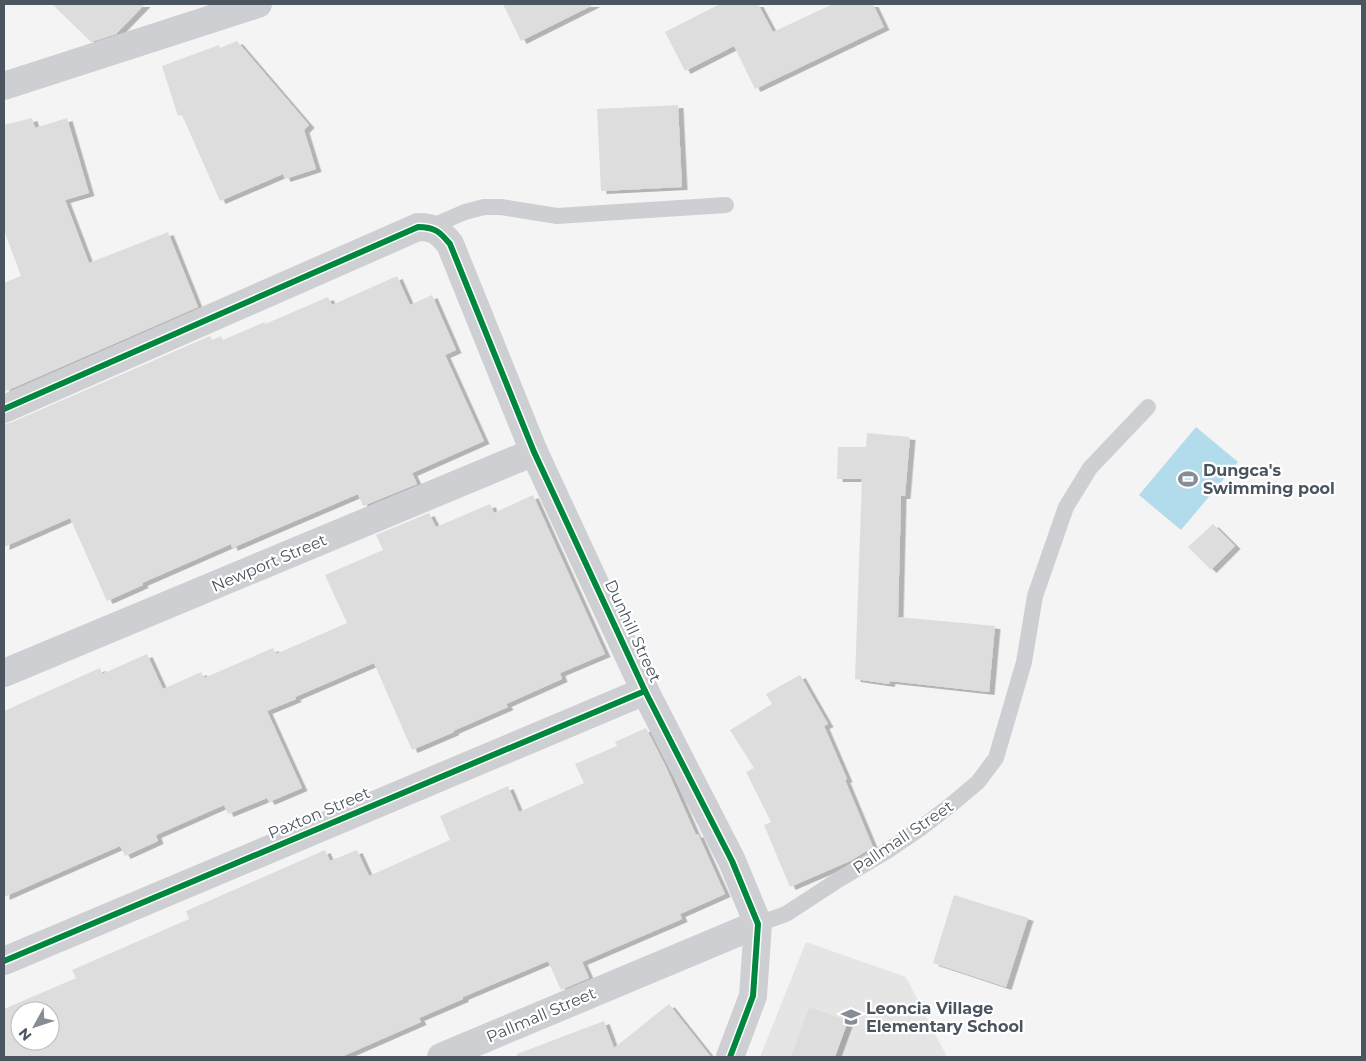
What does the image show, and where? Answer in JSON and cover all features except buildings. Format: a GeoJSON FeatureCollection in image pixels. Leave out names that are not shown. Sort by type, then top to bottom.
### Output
{"type":"FeatureCollection","features":[{"type":"Feature","properties":{"kind":"street"},"geometry":{"type":"LineString","coordinates":[[4,86],[258,4]]}},
{"type":"Feature","properties":{"kind":"street"},"geometry":{"type":"LineString","coordinates":[[4,408],[418,227],[430,227]]}},
{"type":"Feature","properties":{"kind":"street","name":"Dunhill Street"},"geometry":{"type":"LineString","coordinates":[[430,227],[442,233],[450,244],[534,452],[646,691],[732,861],[758,924],[753,996],[730,1057]]}},
{"type":"Feature","properties":{"kind":"street","name":"Newport Street"},"geometry":{"type":"LineString","coordinates":[[4,673],[534,452]]}},
{"type":"Feature","properties":{"kind":"street","name":"Paxton Street"},"geometry":{"type":"LineString","coordinates":[[4,961],[646,691]]}},
{"type":"Feature","properties":{"kind":"street","name":"Pallmall Street"},"geometry":{"type":"LineString","coordinates":[[441,1057],[758,924]]}},
{"type":"Feature","properties":{"kind":"lane"},"geometry":{"type":"LineString","coordinates":[[430,227],[465,212],[484,207],[501,207],[557,216],[726,205]]}},
{"type":"Feature","properties":{"kind":"lane","name":"Pallmall Street"},"geometry":{"type":"LineString","coordinates":[[758,924],[786,914],[887,851],[921,828],[978,782],[996,758],[1024,662],[1035,596],[1066,507],[1090,468],[1148,407]]}},
{"type":"Feature","properties":{"kind":"shaded area","name":"Leoncia Village Elementary School"},"geometry":{"type":"Polygon","coordinates":[[[806,942],[906,977],[947,1057],[760,1057],[806,942]]]}},
{"type":"Feature","properties":{"kind":"water","name":"Dungca's Swimming pool"},"geometry":{"type":"Polygon","coordinates":[[[1196,427],[1238,462],[1181,530],[1139,495],[1196,427]]]}},
{"type":"Feature","properties":{"kind":"cycle path"},"geometry":{"type":"LineString","coordinates":[[4,409],[418,227],[433,229],[440,233],[450,244],[534,452],[645,691],[732,861],[758,924],[753,996],[730,1057]]}},
{"type":"Feature","properties":{"kind":"cycle path"},"geometry":{"type":"LineString","coordinates":[[4,961],[645,691]]}},
{"type":"Feature","properties":{"kind":"place","name":"Dungca's Swimming pool"},"geometry":{"type":"Point","coordinates":[1188,479]}},
{"type":"Feature","properties":{"kind":"place","name":"Leoncia Village Elementary School"},"geometry":{"type":"Point","coordinates":[851,1017]}}]}
